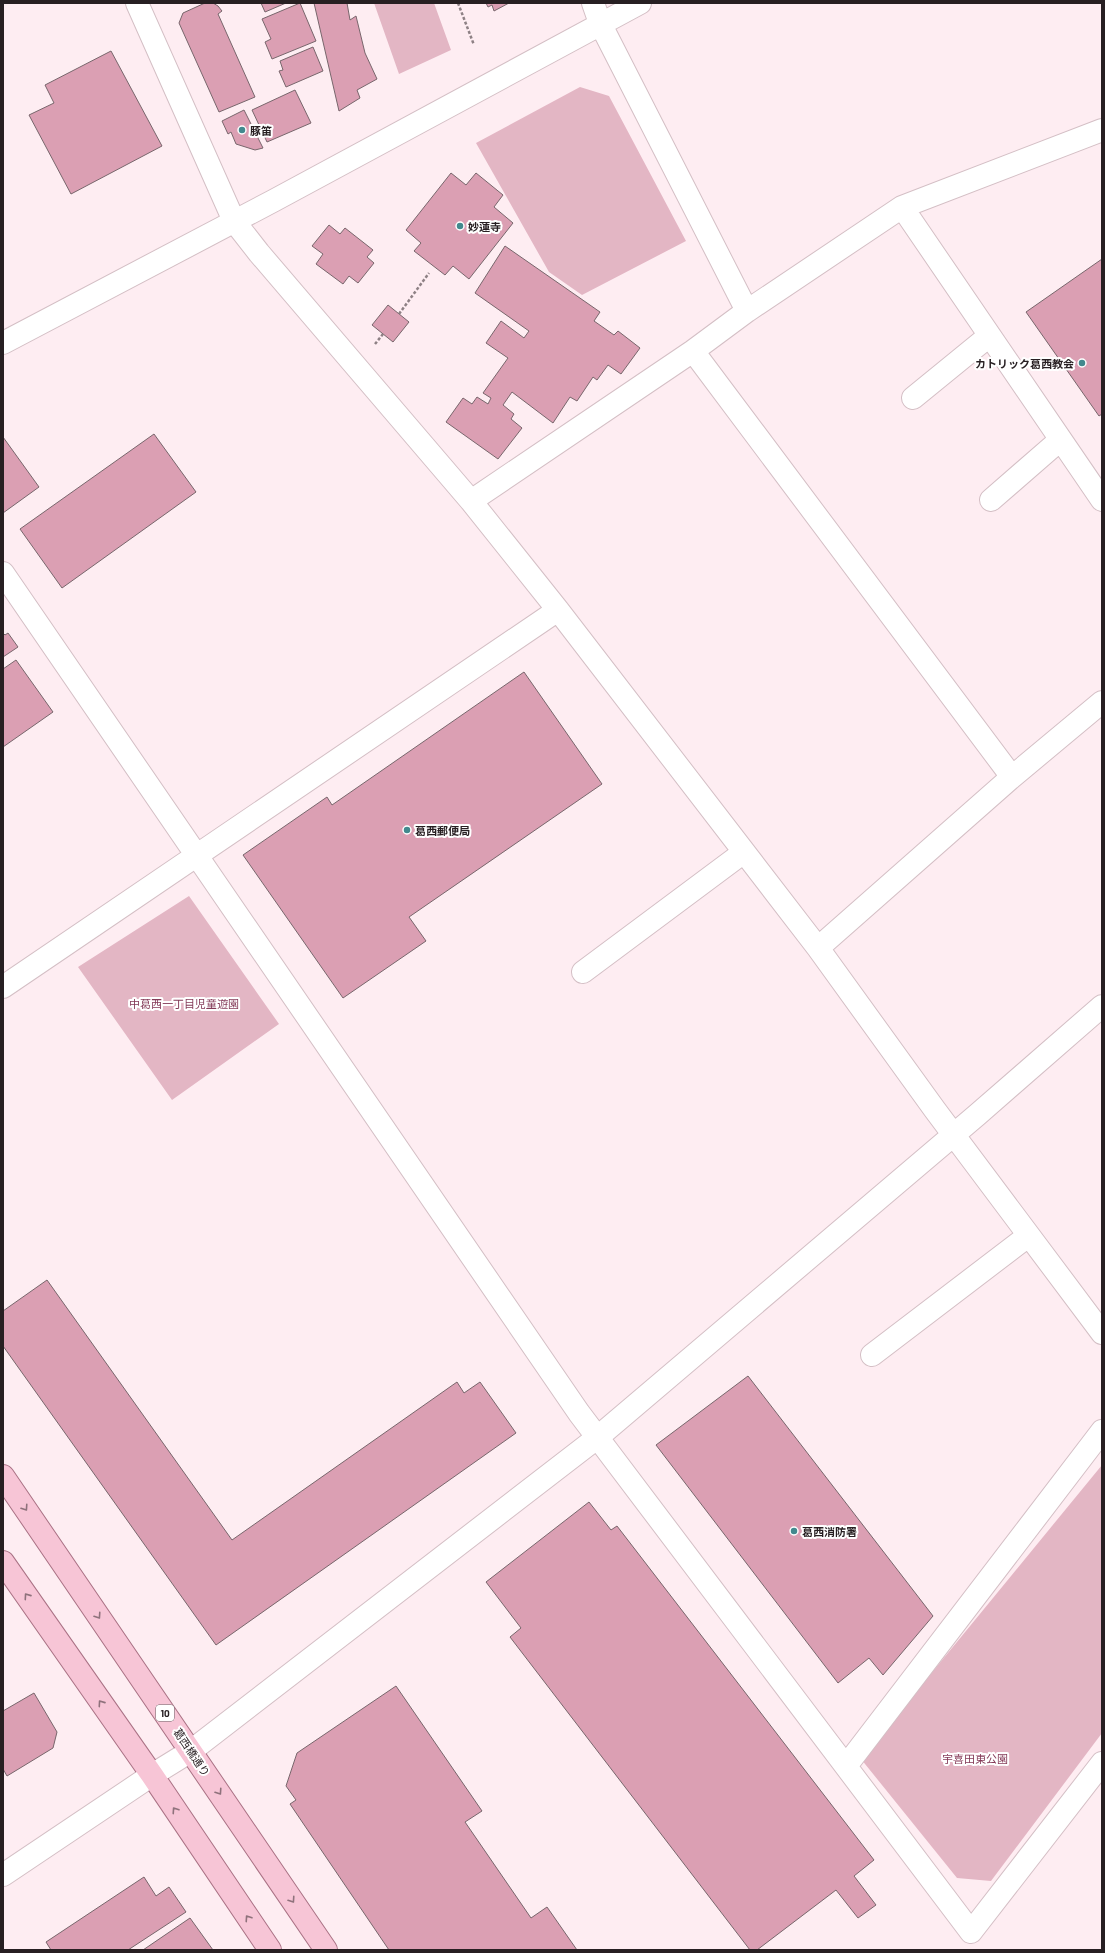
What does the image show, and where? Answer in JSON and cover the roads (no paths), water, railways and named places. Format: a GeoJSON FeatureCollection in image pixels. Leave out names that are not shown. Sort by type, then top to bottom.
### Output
{"type":"FeatureCollection","features":[{"type":"Feature","properties":{"kind":"main road","name":"葛西橋通り"},"geometry":{"type":"LineString","coordinates":[[3,1476],[326,1950]]}},
{"type":"Feature","properties":{"kind":"main road"},"geometry":{"type":"LineString","coordinates":[[3,1562],[152,1775],[270,1950]]}},
{"type":"Feature","properties":{"kind":"street"},"geometry":{"type":"LineString","coordinates":[[137,3],[234,221],[259,253],[471,501],[558,610],[818,948],[1028,1236],[1102,1333]]}},
{"type":"Feature","properties":{"kind":"street"},"geometry":{"type":"LineString","coordinates":[[593,3],[600,23],[747,311]]}},
{"type":"Feature","properties":{"kind":"street"},"geometry":{"type":"LineString","coordinates":[[3,343],[640,3]]}},
{"type":"Feature","properties":{"kind":"street"},"geometry":{"type":"LineString","coordinates":[[471,501],[693,351],[747,311],[902,207],[1102,130]]}},
{"type":"Feature","properties":{"kind":"street"},"geometry":{"type":"LineString","coordinates":[[902,207],[1102,500]]}},
{"type":"Feature","properties":{"kind":"street"},"geometry":{"type":"LineString","coordinates":[[913,398],[989,336]]}},
{"type":"Feature","properties":{"kind":"street"},"geometry":{"type":"LineString","coordinates":[[693,351],[1012,777]]}},
{"type":"Feature","properties":{"kind":"street"},"geometry":{"type":"LineString","coordinates":[[991,500],[1060,440]]}},
{"type":"Feature","properties":{"kind":"street"},"geometry":{"type":"LineString","coordinates":[[3,573],[579,1413],[971,1932],[1102,1764]]}},
{"type":"Feature","properties":{"kind":"street"},"geometry":{"type":"LineString","coordinates":[[3,988],[197,854],[558,610]]}},
{"type":"Feature","properties":{"kind":"street"},"geometry":{"type":"LineString","coordinates":[[818,948],[1012,777],[1102,702]]}},
{"type":"Feature","properties":{"kind":"street"},"geometry":{"type":"LineString","coordinates":[[584,972],[744,852]]}},
{"type":"Feature","properties":{"kind":"street"},"geometry":{"type":"LineString","coordinates":[[3,1875],[152,1775],[191,1751],[598,1437],[1102,1006]]}},
{"type":"Feature","properties":{"kind":"street"},"geometry":{"type":"LineString","coordinates":[[872,1355],[1028,1236]]}},
{"type":"Feature","properties":{"kind":"street"},"geometry":{"type":"LineString","coordinates":[[846,1766],[1102,1431]]}},
{"type":"Feature","properties":{"kind":"place","name":"豚笛"},"geometry":{"type":"Point","coordinates":[242,130]}},
{"type":"Feature","properties":{"kind":"place","name":"妙蓮寺"},"geometry":{"type":"Point","coordinates":[460,226]}},
{"type":"Feature","properties":{"kind":"place","name":"カトリック葛西教会"},"geometry":{"type":"Point","coordinates":[1082,363]}},
{"type":"Feature","properties":{"kind":"place","name":"葛西郵便局"},"geometry":{"type":"Point","coordinates":[407,830]}},
{"type":"Feature","properties":{"kind":"place","name":"葛西消防署"},"geometry":{"type":"Point","coordinates":[794,1531]}},
{"type":"Feature","properties":{"kind":"park label","name":"中葛西一丁目児童遊園"},"geometry":{"type":"Point","coordinates":[184,1003]}},
{"type":"Feature","properties":{"kind":"park label","name":"宇喜田東公園"},"geometry":{"type":"Point","coordinates":[975,1758]}}]}
